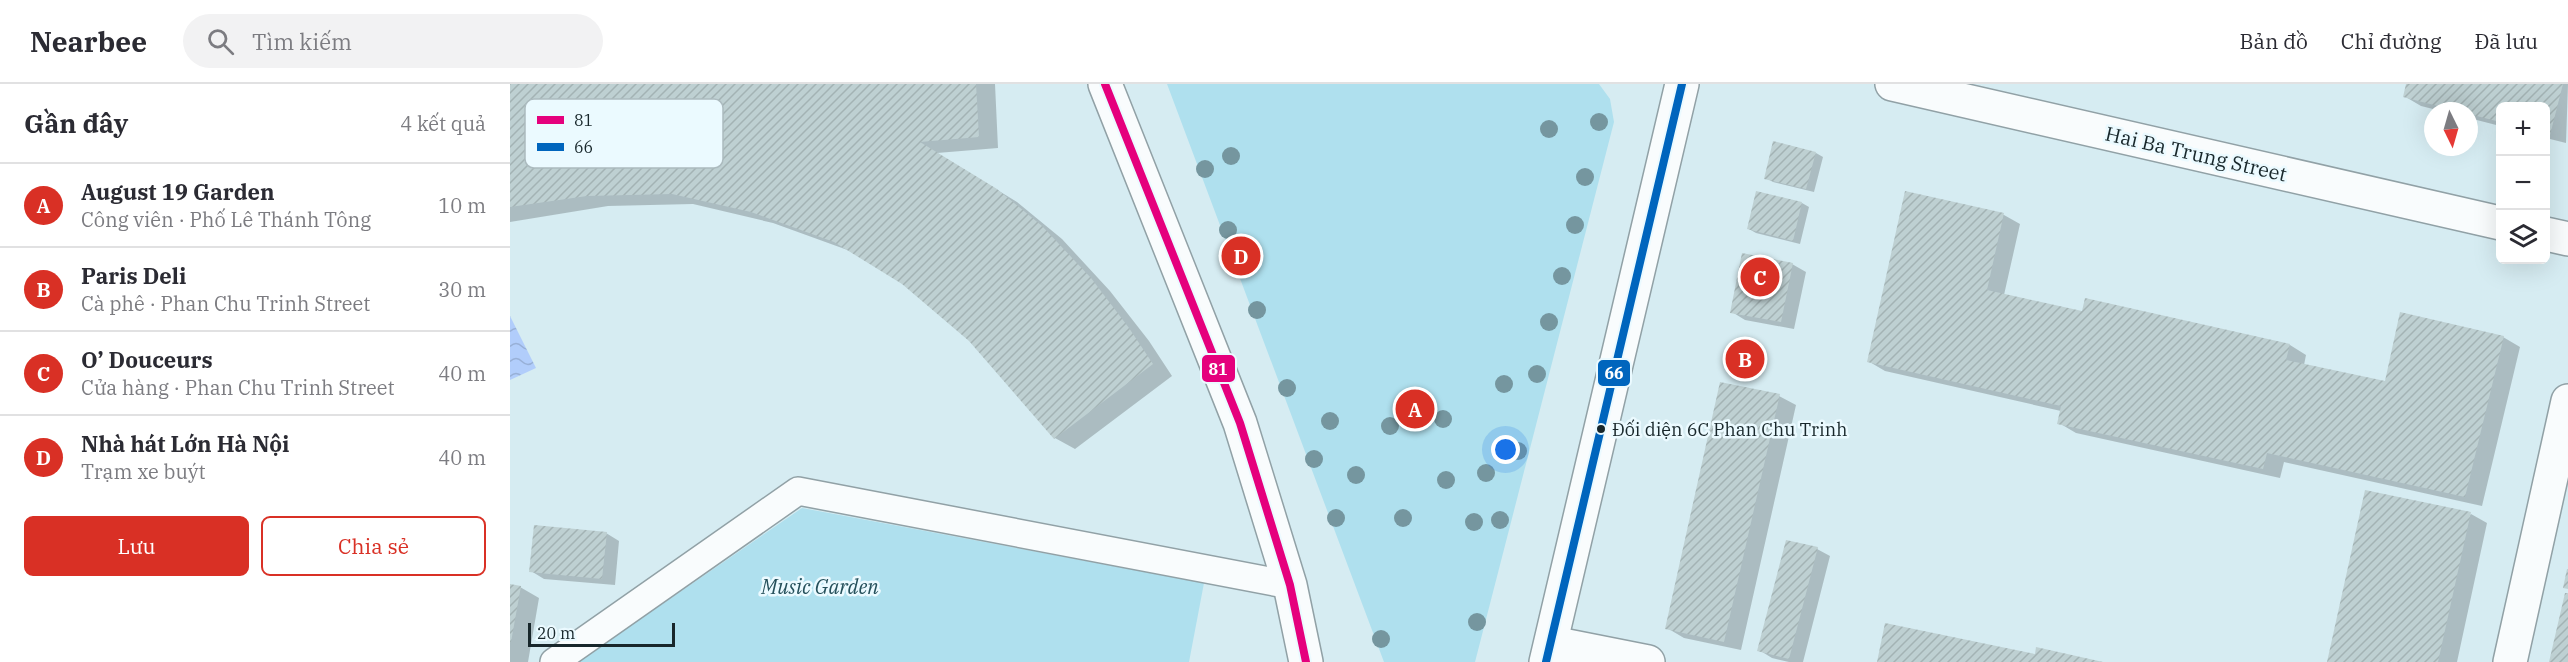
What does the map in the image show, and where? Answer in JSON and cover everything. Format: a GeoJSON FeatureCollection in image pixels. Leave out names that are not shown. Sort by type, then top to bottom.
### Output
{"type":"FeatureCollection","features":[{"type":"Feature","properties":{"kind":"main road"},"geometry":{"type":"LineString","coordinates":[[1105,84],[1240,423],[1290,585],[1306,662]]}},
{"type":"Feature","properties":{"kind":"main road"},"geometry":{"type":"LineString","coordinates":[[1648,662],[1549,652],[1682,84]]}},
{"type":"Feature","properties":{"kind":"main road","name":"Hai Ba Trung Street"},"geometry":{"type":"LineString","coordinates":[[1892,84],[2496,222]]}},
{"type":"Feature","properties":{"kind":"main road"},"geometry":{"type":"LineString","coordinates":[[2550,235],[2568,239]]}},
{"type":"Feature","properties":{"kind":"main road"},"geometry":{"type":"LineString","coordinates":[[2510,662],[2560,475],[2568,401]]}},
{"type":"Feature","properties":{"kind":"lane"},"geometry":{"type":"LineString","coordinates":[[554,662],[798,491],[1290,585]]}},
{"type":"Feature","properties":{"kind":"green space"},"geometry":{"type":"Polygon","coordinates":[[[1167,84],[1599,84],[1610,99],[1614,122],[1475,662],[1384,662],[1167,84]]]}},
{"type":"Feature","properties":{"kind":"green space","name":"Music Garden"},"geometry":{"type":"Polygon","coordinates":[[[802,508],[1204,583],[1189,662],[578,662],[802,508]]]}},
{"type":"Feature","properties":{"kind":"water"},"geometry":{"type":"Polygon","coordinates":[[[510,316],[536,368],[510,380],[510,316]]]}},
{"type":"Feature","properties":{"kind":"building"},"geometry":{"type":"Polygon","coordinates":[[[510,84],[976,84],[979,137],[920,142],[997,189],[1042,226],[1091,278],[1153,364],[1054,439],[969,341],[902,284],[834,242],[751,212],[672,194],[587,196],[510,207],[510,84]]]}},
{"type":"Feature","properties":{"kind":"building"},"geometry":{"type":"Polygon","coordinates":[[[2406,84],[2563,84],[2550,135],[2550,102],[2496,102],[2496,121],[2478,116],[2478,102],[2424,102],[2403,97],[2406,84]]]}},
{"type":"Feature","properties":{"kind":"building"},"geometry":{"type":"Polygon","coordinates":[[[1773,141],[1816,152],[1806,189],[1764,179],[1773,141]]]}},
{"type":"Feature","properties":{"kind":"building"},"geometry":{"type":"Polygon","coordinates":[[[1756,191],[1802,202],[1793,241],[1747,229],[1756,191]]]}},
{"type":"Feature","properties":{"kind":"building"},"geometry":{"type":"Polygon","coordinates":[[[1905,191],[2004,213],[1987,290],[2082,311],[2085,298],[2290,344],[2286,360],[2385,381],[2400,312],[2504,336],[2465,497],[2267,453],[2263,469],[2057,424],[2061,406],[1867,362],[1905,191]]]}},
{"type":"Feature","properties":{"kind":"building"},"geometry":{"type":"Polygon","coordinates":[[[1742,253],[1793,263],[1781,322],[1730,313],[1742,253]]]}},
{"type":"Feature","properties":{"kind":"building"},"geometry":{"type":"Polygon","coordinates":[[[1720,382],[1780,394],[1724,642],[1665,629],[1720,382]]]}},
{"type":"Feature","properties":{"kind":"building"},"geometry":{"type":"Polygon","coordinates":[[[2365,490],[2471,512],[2438,662],[2327,662],[2365,490]]]}},
{"type":"Feature","properties":{"kind":"building"},"geometry":{"type":"Polygon","coordinates":[[[534,525],[607,532],[602,579],[529,572],[534,525]]]}},
{"type":"Feature","properties":{"kind":"building"},"geometry":{"type":"Polygon","coordinates":[[[1786,540],[1818,547],[1789,659],[1757,651],[1786,540]]]}},
{"type":"Feature","properties":{"kind":"building"},"geometry":{"type":"Polygon","coordinates":[[[2568,569],[2568,589],[2563,588],[2568,569]]]}},
{"type":"Feature","properties":{"kind":"building"},"geometry":{"type":"Polygon","coordinates":[[[510,584],[521,586],[511,642],[510,642],[510,584]]]}},
{"type":"Feature","properties":{"kind":"building"},"geometry":{"type":"Polygon","coordinates":[[[2565,593],[2568,593],[2568,662],[2549,662],[2565,593]]]}},
{"type":"Feature","properties":{"kind":"building"},"geometry":{"type":"Polygon","coordinates":[[[1885,623],[2035,654],[2036,647],[2103,662],[1877,662],[1885,623]]]}},
{"type":"Feature","properties":{"kind":"transit line","name":"81"},"geometry":{"type":"LineString","coordinates":[[1105,84],[1240,423],[1290,585],[1306,662]]}},
{"type":"Feature","properties":{"kind":"transit line","name":"66"},"geometry":{"type":"LineString","coordinates":[[1546,662],[1682,84]]}},
{"type":"Feature","properties":{"kind":"place","name":"Nhà hát Lớn Hà Nội"},"geometry":{"type":"Point","coordinates":[1241,256]}},
{"type":"Feature","properties":{"kind":"place","name":"O’ Douceurs"},"geometry":{"type":"Point","coordinates":[1760,277]}},
{"type":"Feature","properties":{"kind":"place","name":"Paris Deli"},"geometry":{"type":"Point","coordinates":[1745,359]}},
{"type":"Feature","properties":{"kind":"place","name":"August 19 Garden"},"geometry":{"type":"Point","coordinates":[1415,409]}},
{"type":"Feature","properties":{"kind":"place","name":"Đối diện 6C Phan Chu Trinh"},"geometry":{"type":"Point","coordinates":[1601,429]}}]}
